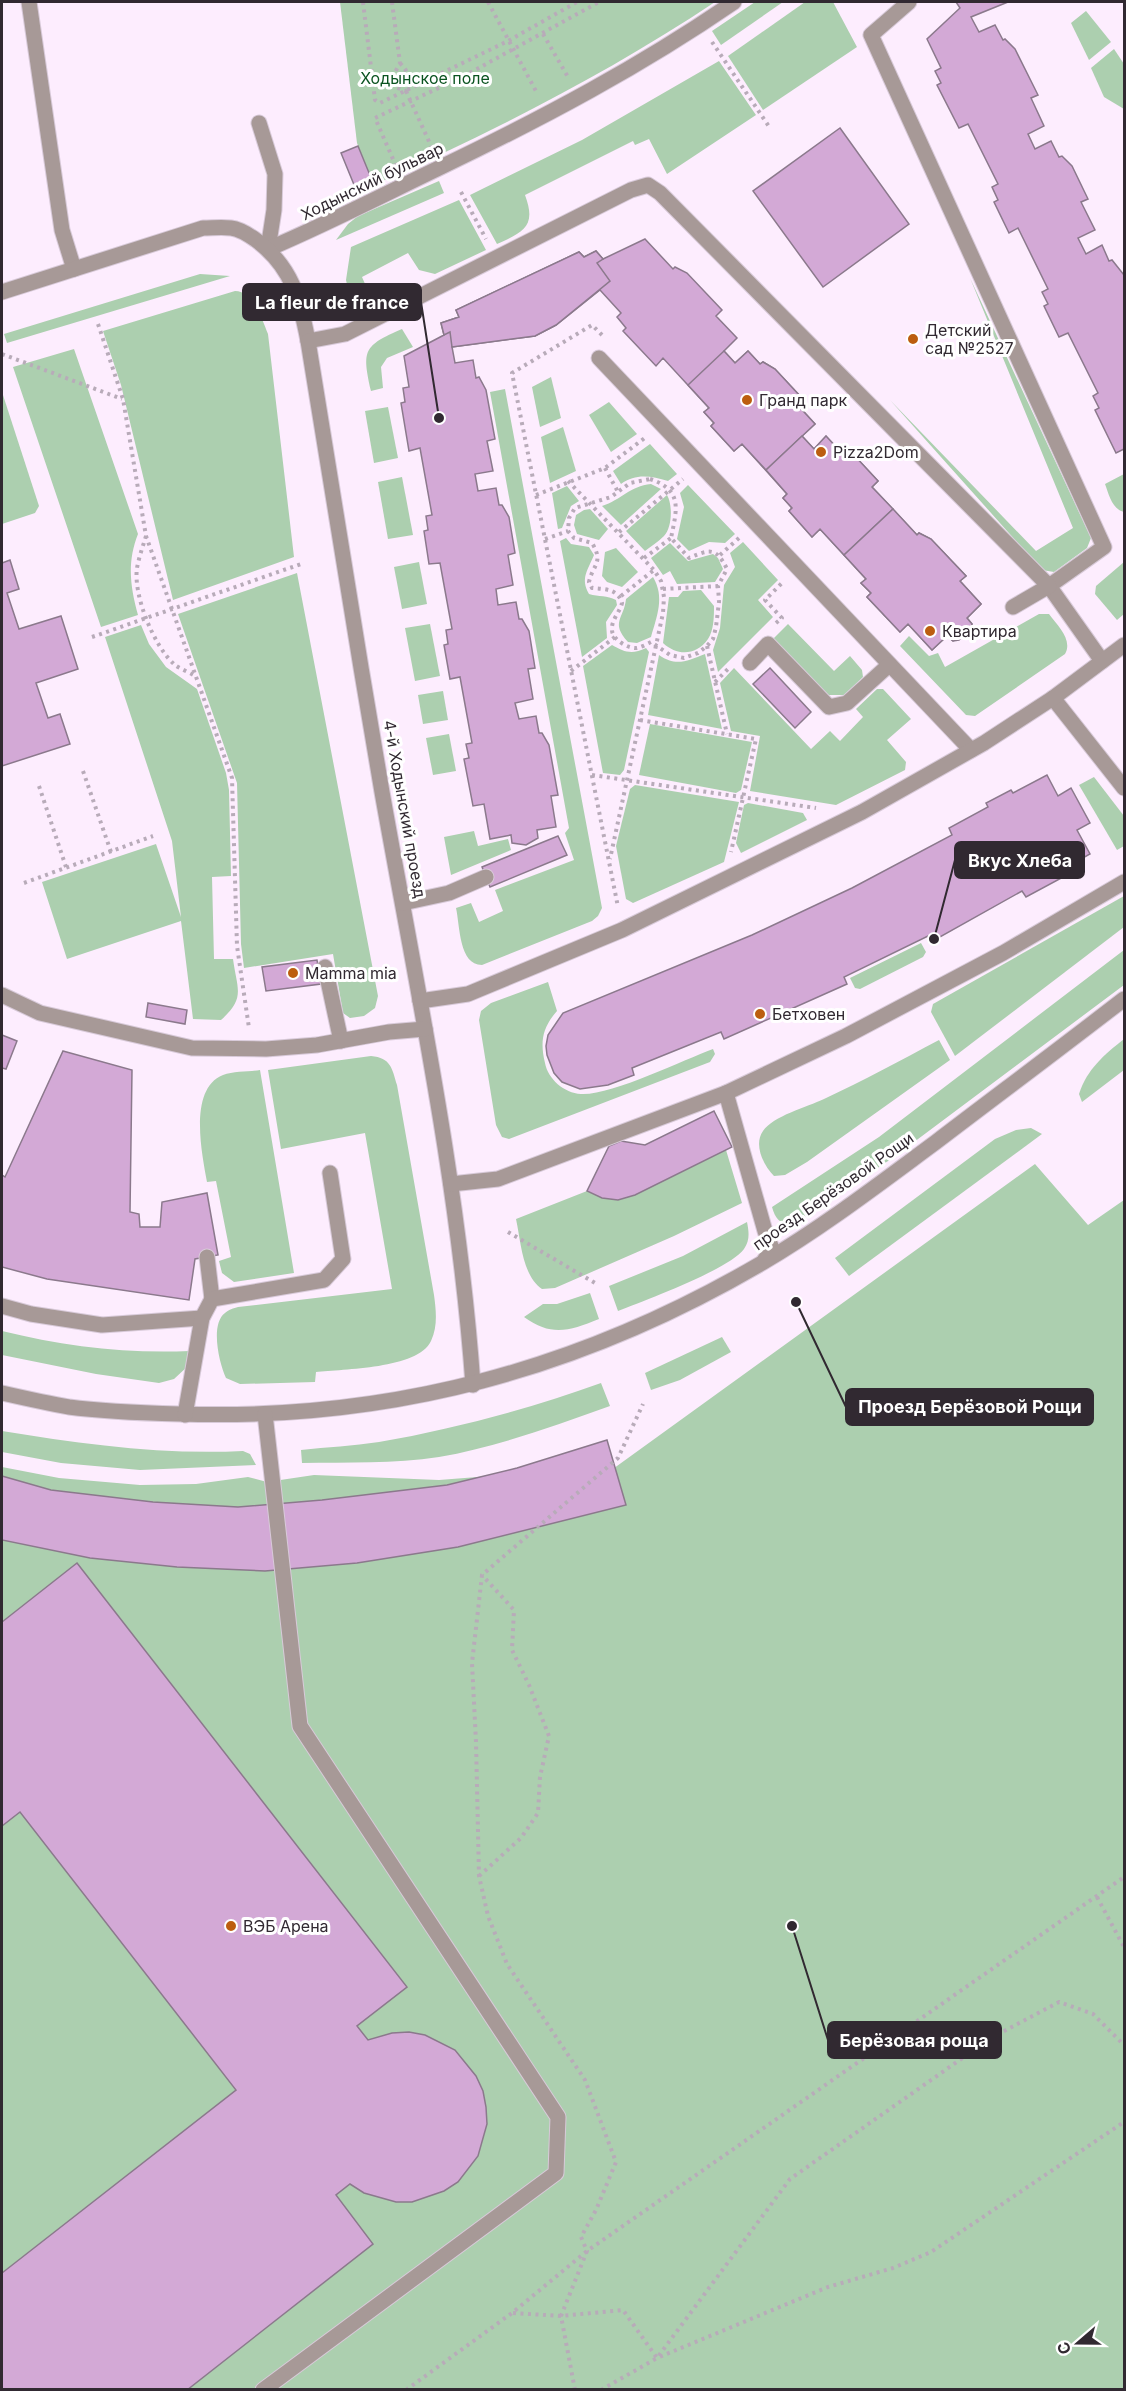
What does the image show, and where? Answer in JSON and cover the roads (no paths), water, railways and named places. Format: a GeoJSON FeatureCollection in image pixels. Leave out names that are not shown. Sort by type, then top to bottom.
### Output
{"type":"FeatureCollection","features":[{"type":"Feature","properties":{"kind":"street"},"geometry":{"type":"LineString","coordinates":[[29,2],[62,230],[74,269]]}},
{"type":"Feature","properties":{"kind":"street","name":"Ходынский бульвар"},"geometry":{"type":"LineString","coordinates":[[268,249],[405,186],[548,114],[634,67],[734,2]]}},
{"type":"Feature","properties":{"kind":"street"},"geometry":{"type":"LineString","coordinates":[[909,2],[871,35],[1104,547],[1049,586],[1013,607]]}},
{"type":"Feature","properties":{"kind":"street"},"geometry":{"type":"LineString","coordinates":[[2,292],[203,228],[233,228],[250,236],[268,249],[274,210],[275,174],[259,123]]}},
{"type":"Feature","properties":{"kind":"street"},"geometry":{"type":"LineString","coordinates":[[308,341],[345,334],[631,190],[648,185],[676,210],[1049,586],[1102,661]]}},
{"type":"Feature","properties":{"kind":"street","name":"4-й Ходынский проезд"},"geometry":{"type":"LineString","coordinates":[[268,249],[288,274],[299,300],[308,341],[382,792],[451,1184],[468,1309],[473,1385]]}},
{"type":"Feature","properties":{"kind":"street"},"geometry":{"type":"LineString","coordinates":[[599,358],[971,750]]}},
{"type":"Feature","properties":{"kind":"street"},"geometry":{"type":"LineString","coordinates":[[750,663],[768,644],[829,707],[847,703],[889,664]]}},
{"type":"Feature","properties":{"kind":"street"},"geometry":{"type":"LineString","coordinates":[[420,1001],[468,994],[622,930],[862,812],[971,750],[1053,698],[1125,645]]}},
{"type":"Feature","properties":{"kind":"street"},"geometry":{"type":"LineString","coordinates":[[1053,698],[1125,788]]}},
{"type":"Feature","properties":{"kind":"street"},"geometry":{"type":"LineString","coordinates":[[403,903],[449,893],[486,877]]}},
{"type":"Feature","properties":{"kind":"street"},"geometry":{"type":"LineString","coordinates":[[451,1184],[498,1179],[726,1093],[846,1035],[1003,953],[1125,882]]}},
{"type":"Feature","properties":{"kind":"street"},"geometry":{"type":"LineString","coordinates":[[325,967],[340,1041]]}},
{"type":"Feature","properties":{"kind":"street"},"geometry":{"type":"LineString","coordinates":[[2,995],[40,1013],[192,1048],[252,1049],[317,1045],[389,1032],[425,1029]]}},
{"type":"Feature","properties":{"kind":"street","name":"проезд Берёзовой Рощи"},"geometry":{"type":"LineString","coordinates":[[2,1393],[68,1407],[138,1413],[297,1413],[376,1403],[473,1385],[531,1368],[637,1326],[707,1294],[760,1264],[827,1221],[901,1168],[1125,999]]}},
{"type":"Feature","properties":{"kind":"street"},"geometry":{"type":"LineString","coordinates":[[726,1093],[730,1128],[773,1251],[760,1264]]}},
{"type":"Feature","properties":{"kind":"street"},"geometry":{"type":"LineString","coordinates":[[212,1299],[324,1280],[343,1258],[330,1173]]}},
{"type":"Feature","properties":{"kind":"street"},"geometry":{"type":"LineString","coordinates":[[185,1414],[202,1318],[212,1299],[207,1257]]}},
{"type":"Feature","properties":{"kind":"street"},"geometry":{"type":"LineString","coordinates":[[2,1306],[31,1314],[102,1324],[202,1318]]}},
{"type":"Feature","properties":{"kind":"street"},"geometry":{"type":"LineString","coordinates":[[264,2390],[556,2173],[558,2117],[300,1726],[265,1414]]}},
{"type":"Feature","properties":{"kind":"place","name":"Детский сад №2527"},"geometry":{"type":"Point","coordinates":[913,339]}},
{"type":"Feature","properties":{"kind":"place","name":"Гранд парк"},"geometry":{"type":"Point","coordinates":[747,400]}},
{"type":"Feature","properties":{"kind":"place","name":"La fleur de france"},"geometry":{"type":"Point","coordinates":[439,418]}},
{"type":"Feature","properties":{"kind":"place","name":"Pizza2Dom"},"geometry":{"type":"Point","coordinates":[821,452]}},
{"type":"Feature","properties":{"kind":"place","name":"Квартира"},"geometry":{"type":"Point","coordinates":[930,631]}},
{"type":"Feature","properties":{"kind":"place","name":"Вкус Хлеба"},"geometry":{"type":"Point","coordinates":[934,939]}},
{"type":"Feature","properties":{"kind":"place","name":"Mamma mia"},"geometry":{"type":"Point","coordinates":[293,973]}},
{"type":"Feature","properties":{"kind":"place","name":"Бетховен"},"geometry":{"type":"Point","coordinates":[760,1014]}},
{"type":"Feature","properties":{"kind":"place","name":"Проезд Берёзовой Рощи"},"geometry":{"type":"Point","coordinates":[796,1302]}},
{"type":"Feature","properties":{"kind":"place","name":"ВЭБ Арена"},"geometry":{"type":"Point","coordinates":[231,1926]}},
{"type":"Feature","properties":{"kind":"place","name":"Берёзовая роща"},"geometry":{"type":"Point","coordinates":[792,1926]}},
{"type":"Feature","properties":{"kind":"park label","name":"Ходынское поле"},"geometry":{"type":"Point","coordinates":[425,78]}}]}
